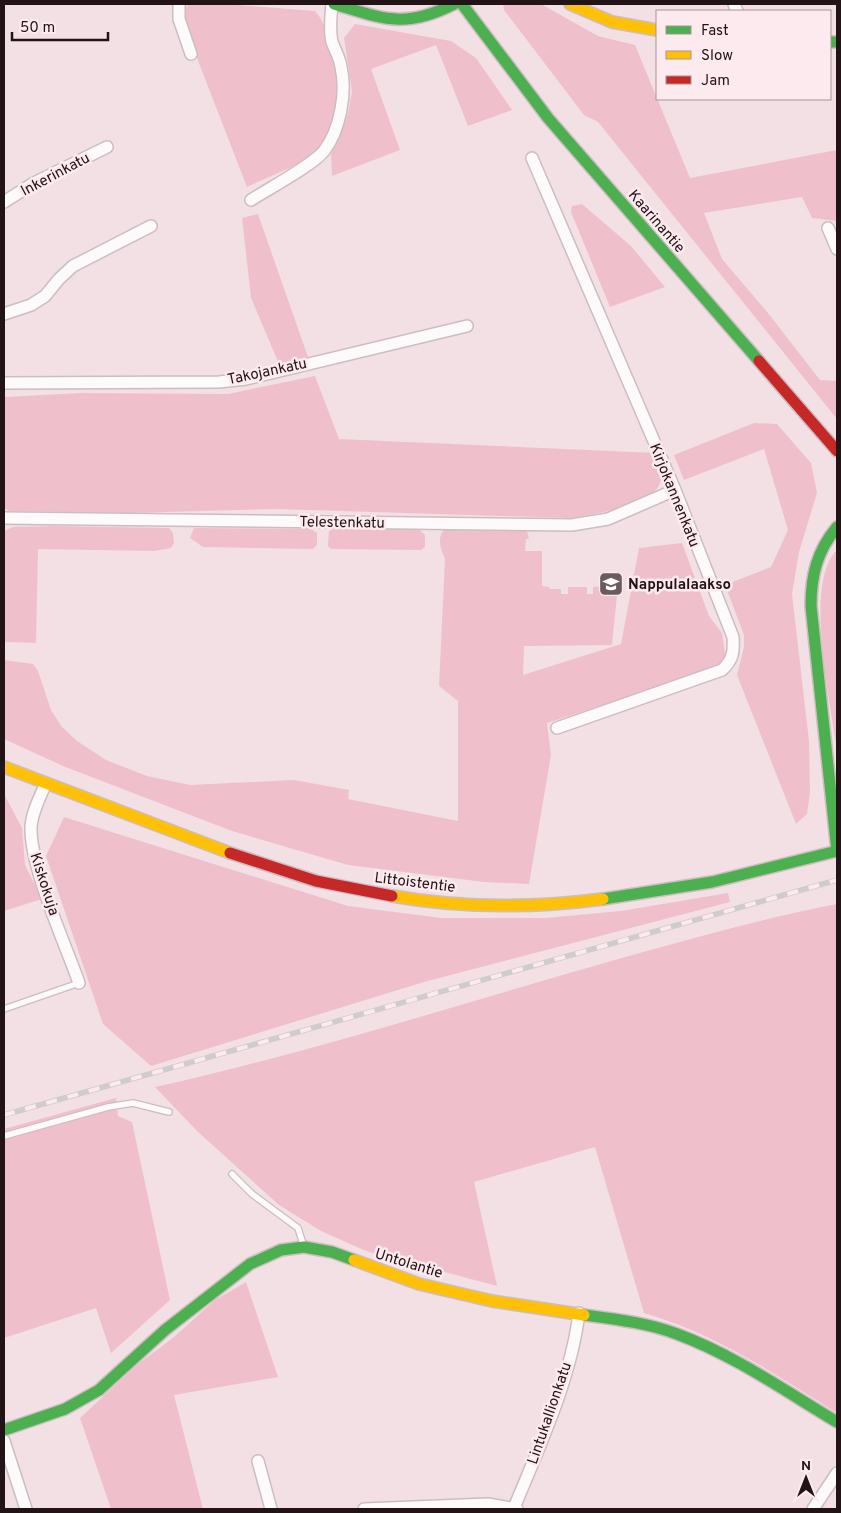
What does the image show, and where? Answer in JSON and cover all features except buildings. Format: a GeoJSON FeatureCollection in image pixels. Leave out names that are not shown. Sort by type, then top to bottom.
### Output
{"type":"FeatureCollection","features":[{"type":"Feature","properties":{"kind":"street"},"geometry":{"type":"LineString","coordinates":[[179,4],[179,19],[191,54]]}},
{"type":"Feature","properties":{"kind":"street"},"geometry":{"type":"LineString","coordinates":[[251,200],[294,174],[324,152],[335,130],[343,99],[342,67],[332,40],[330,21],[333,4],[386,19],[408,21],[431,15],[454,4]]}},
{"type":"Feature","properties":{"kind":"street","name":"Kaarinantie"},"geometry":{"type":"LineString","coordinates":[[462,4],[560,132],[837,451]]}},
{"type":"Feature","properties":{"kind":"street"},"geometry":{"type":"LineString","coordinates":[[570,4],[598,18],[619,25],[656,30]]}},
{"type":"Feature","properties":{"kind":"street","name":"Inkerinkatu"},"geometry":{"type":"LineString","coordinates":[[4,202],[34,183],[107,148]]}},
{"type":"Feature","properties":{"kind":"street","name":"Kirjokannenkatu"},"geometry":{"type":"LineString","coordinates":[[532,158],[675,490],[733,637],[734,653],[729,663],[722,670],[557,728]]}},
{"type":"Feature","properties":{"kind":"street"},"geometry":{"type":"LineString","coordinates":[[4,314],[31,305],[46,296],[58,279],[73,266],[151,226]]}},
{"type":"Feature","properties":{"kind":"street"},"geometry":{"type":"LineString","coordinates":[[828,228],[837,249]]}},
{"type":"Feature","properties":{"kind":"street","name":"Takojankatu"},"geometry":{"type":"LineString","coordinates":[[4,384],[219,382],[246,379],[467,326]]}},
{"type":"Feature","properties":{"kind":"street","name":"Telestenkatu"},"geometry":{"type":"LineString","coordinates":[[4,518],[572,525],[608,519],[675,490]]}},
{"type":"Feature","properties":{"kind":"street"},"geometry":{"type":"LineString","coordinates":[[837,527],[828,537],[817,558],[811,592],[837,851]]}},
{"type":"Feature","properties":{"kind":"street","name":"Littoistentie"},"geometry":{"type":"LineString","coordinates":[[4,767],[248,860],[292,874],[367,892],[444,902],[533,906],[621,899],[743,875],[837,851]]}},
{"type":"Feature","properties":{"kind":"street","name":"Kiskokuja"},"geometry":{"type":"LineString","coordinates":[[46,783],[31,825],[32,842],[42,879],[79,983]]}},
{"type":"Feature","properties":{"kind":"street","name":"Untolantie"},"geometry":{"type":"LineString","coordinates":[[4,1430],[59,1412],[86,1400],[182,1316],[250,1264],[281,1250],[304,1247],[332,1252],[419,1284],[492,1302],[640,1323],[693,1340],[739,1363],[837,1422]]}},
{"type":"Feature","properties":{"kind":"street","name":"Lintukallionkatu"},"geometry":{"type":"LineString","coordinates":[[515,1509],[556,1400],[574,1342],[579,1314]]}},
{"type":"Feature","properties":{"kind":"street"},"geometry":{"type":"LineString","coordinates":[[4,1441],[26,1509]]}},
{"type":"Feature","properties":{"kind":"street"},"geometry":{"type":"LineString","coordinates":[[258,1461],[271,1509]]}},
{"type":"Feature","properties":{"kind":"street"},"geometry":{"type":"LineString","coordinates":[[813,1509],[837,1473]]}},
{"type":"Feature","properties":{"kind":"street"},"geometry":{"type":"LineString","coordinates":[[364,1509],[488,1504],[515,1509]]}},
{"type":"Feature","properties":{"kind":"lane"},"geometry":{"type":"LineString","coordinates":[[4,1009],[79,983]]}},
{"type":"Feature","properties":{"kind":"lane"},"geometry":{"type":"LineString","coordinates":[[4,1136],[108,1107],[133,1104],[169,1112]]}},
{"type":"Feature","properties":{"kind":"lane"},"geometry":{"type":"LineString","coordinates":[[232,1174],[252,1194],[298,1228],[304,1247]]}},
{"type":"Feature","properties":{"kind":"shaded area"},"geometry":{"type":"Polygon","coordinates":[[[190,4],[224,4],[315,11],[322,22],[329,42],[335,68],[337,95],[333,122],[321,146],[315,152],[297,164],[247,187],[182,15],[185,7],[190,4]]]}},
{"type":"Feature","properties":{"kind":"shaded area"},"geometry":{"type":"Polygon","coordinates":[[[503,4],[541,4],[598,36],[635,45],[656,96],[656,100],[658,100],[690,178],[837,150],[837,221],[812,218],[802,197],[704,213],[722,259],[768,313],[820,380],[837,381],[837,419],[598,122],[584,115],[504,10],[503,4]]]}},
{"type":"Feature","properties":{"kind":"shaded area"},"geometry":{"type":"Polygon","coordinates":[[[355,24],[451,41],[476,58],[512,110],[468,126],[436,45],[371,69],[400,150],[332,176],[331,154],[348,114],[352,91],[344,38],[355,24]]]}},
{"type":"Feature","properties":{"kind":"shaded area"},"geometry":{"type":"Polygon","coordinates":[[[582,204],[631,246],[665,287],[610,307],[571,212],[572,206],[582,204]]]}},
{"type":"Feature","properties":{"kind":"shaded area"},"geometry":{"type":"Polygon","coordinates":[[[258,214],[308,357],[279,364],[251,298],[242,218],[258,214]]]}},
{"type":"Feature","properties":{"kind":"shaded area"},"geometry":{"type":"Polygon","coordinates":[[[315,376],[339,439],[655,453],[661,470],[660,483],[651,494],[631,505],[571,518],[277,509],[127,513],[9,511],[4,508],[4,397],[83,393],[228,394],[315,376]]]}},
{"type":"Feature","properties":{"kind":"shaded area"},"geometry":{"type":"Polygon","coordinates":[[[754,423],[777,424],[811,463],[817,493],[799,552],[792,594],[809,741],[810,793],[807,814],[796,824],[737,675],[744,647],[744,635],[725,585],[771,567],[788,530],[764,449],[684,480],[674,455],[754,423]]]}},
{"type":"Feature","properties":{"kind":"shaded area"},"geometry":{"type":"Polygon","coordinates":[[[13,527],[169,528],[173,533],[174,543],[171,548],[154,551],[38,549],[36,643],[4,642],[4,531],[13,527]]]}},
{"type":"Feature","properties":{"kind":"shaded area"},"geometry":{"type":"Polygon","coordinates":[[[194,528],[311,529],[317,533],[317,545],[313,549],[203,547],[190,538],[194,528]]]}},
{"type":"Feature","properties":{"kind":"shaded area"},"geometry":{"type":"Polygon","coordinates":[[[334,528],[419,529],[425,535],[425,547],[421,550],[331,549],[328,546],[329,531],[334,528]]]}},
{"type":"Feature","properties":{"kind":"shaded area"},"geometry":{"type":"Polygon","coordinates":[[[445,529],[527,531],[529,539],[526,539],[525,551],[542,551],[542,586],[549,587],[550,589],[561,589],[561,594],[568,594],[568,587],[587,587],[587,594],[593,594],[593,587],[618,585],[612,645],[524,646],[523,675],[621,644],[639,548],[682,543],[709,616],[722,633],[726,660],[718,668],[547,723],[551,755],[529,884],[484,882],[348,865],[232,831],[63,766],[4,739],[4,660],[33,664],[38,671],[51,710],[62,727],[77,741],[106,760],[147,776],[190,785],[294,780],[349,790],[348,799],[458,821],[458,701],[439,686],[445,559],[440,540],[445,529]]]}},
{"type":"Feature","properties":{"kind":"shaded area"},"geometry":{"type":"Polygon","coordinates":[[[837,550],[837,751],[825,676],[820,616],[822,589],[827,566],[837,550]]]}},
{"type":"Feature","properties":{"kind":"shaded area"},"geometry":{"type":"Polygon","coordinates":[[[4,794],[22,828],[25,865],[42,899],[4,911],[4,794]]]}},
{"type":"Feature","properties":{"kind":"shaded area"},"geometry":{"type":"Polygon","coordinates":[[[64,817],[348,906],[441,918],[546,918],[621,911],[728,893],[730,902],[424,982],[151,1066],[103,1024],[46,856],[64,817]]]}},
{"type":"Feature","properties":{"kind":"shaded area"},"geometry":{"type":"Polygon","coordinates":[[[837,904],[837,1413],[721,1344],[696,1332],[644,1313],[595,1147],[474,1182],[497,1286],[366,1251],[321,1231],[279,1205],[197,1131],[155,1087],[336,1041],[636,954],[786,915],[837,904]]]}},
{"type":"Feature","properties":{"kind":"shaded area"},"geometry":{"type":"Polygon","coordinates":[[[116,1098],[118,1116],[132,1122],[170,1300],[111,1353],[96,1308],[4,1338],[4,1129],[116,1098]]]}},
{"type":"Feature","properties":{"kind":"shaded area"},"geometry":{"type":"Polygon","coordinates":[[[246,1282],[278,1377],[174,1395],[203,1509],[111,1509],[80,1418],[138,1364],[174,1337],[215,1300],[246,1282]]]}},
{"type":"Feature","properties":{"kind":"railway"},"geometry":{"type":"LineString","coordinates":[[4,1115],[837,880]]}},
{"type":"Feature","properties":{"kind":"traffic: fast"},"geometry":{"type":"LineString","coordinates":[[334,4],[367,14],[394,19],[422,17],[454,4]]}},
{"type":"Feature","properties":{"kind":"traffic: fast"},"geometry":{"type":"LineString","coordinates":[[462,4],[548,118],[759,361]]}},
{"type":"Feature","properties":{"kind":"traffic: fast"},"geometry":{"type":"LineString","coordinates":[[831,42],[837,42]]}},
{"type":"Feature","properties":{"kind":"traffic: fast"},"geometry":{"type":"LineString","coordinates":[[837,527],[824,545],[816,564],[812,584],[811,606],[837,851]]}},
{"type":"Feature","properties":{"kind":"traffic: fast"},"geometry":{"type":"LineString","coordinates":[[603,899],[712,882],[837,851]]}},
{"type":"Feature","properties":{"kind":"traffic: fast"},"geometry":{"type":"LineString","coordinates":[[4,1430],[65,1409],[99,1390],[165,1330],[250,1264],[281,1250],[304,1247],[332,1252],[354,1260]]}},
{"type":"Feature","properties":{"kind":"traffic: fast"},"geometry":{"type":"LineString","coordinates":[[584,1315],[631,1322],[677,1334],[719,1352],[837,1422]]}},
{"type":"Feature","properties":{"kind":"traffic: slow"},"geometry":{"type":"LineString","coordinates":[[570,4],[612,22],[656,30]]}},
{"type":"Feature","properties":{"kind":"traffic: slow"},"geometry":{"type":"LineString","coordinates":[[4,767],[230,853]]}},
{"type":"Feature","properties":{"kind":"traffic: slow"},"geometry":{"type":"LineString","coordinates":[[392,896],[470,905],[550,904],[603,899]]}},
{"type":"Feature","properties":{"kind":"traffic: slow"},"geometry":{"type":"LineString","coordinates":[[354,1260],[419,1284],[492,1301],[584,1315]]}},
{"type":"Feature","properties":{"kind":"traffic: jam"},"geometry":{"type":"LineString","coordinates":[[759,361],[837,451]]}},
{"type":"Feature","properties":{"kind":"traffic: jam"},"geometry":{"type":"LineString","coordinates":[[230,853],[316,881],[392,896]]}},
{"type":"Feature","properties":{"kind":"place","name":"Nappulalaakso"},"geometry":{"type":"Point","coordinates":[611,584]}}]}
